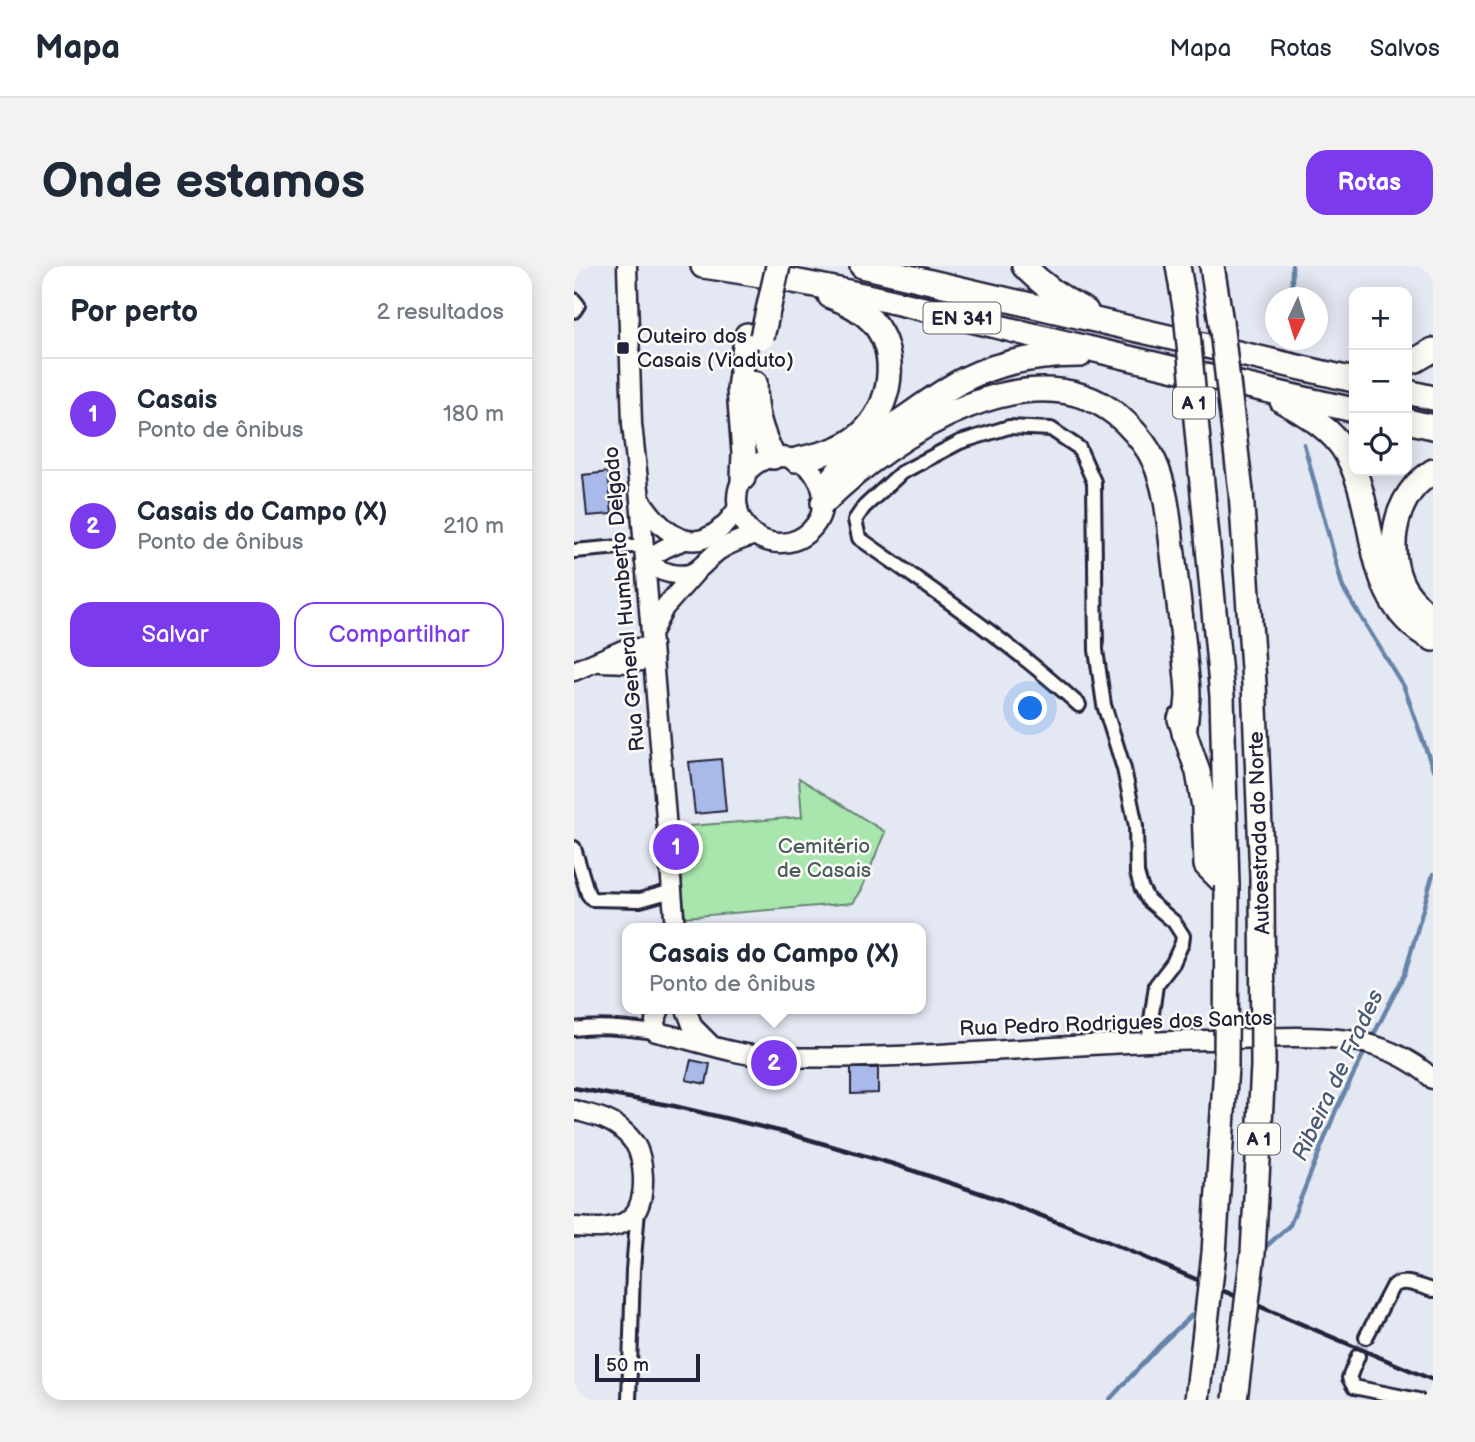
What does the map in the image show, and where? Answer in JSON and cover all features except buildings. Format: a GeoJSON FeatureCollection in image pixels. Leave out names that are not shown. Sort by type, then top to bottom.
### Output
{"type":"FeatureCollection","features":[{"type":"Feature","properties":{"kind":"highway","name":"EN 341"},"geometry":{"type":"LineString","coordinates":[[703,266],[787,274],[1264,391],[1349,409]]}},
{"type":"Feature","properties":{"kind":"highway"},"geometry":{"type":"LineString","coordinates":[[762,266],[755,336],[755,407],[773,457]]}},
{"type":"Feature","properties":{"kind":"highway","name":"EN 341"},"geometry":{"type":"LineString","coordinates":[[862,266],[1114,326],[1348,376]]}},
{"type":"Feature","properties":{"kind":"highway"},"geometry":{"type":"LineString","coordinates":[[1024,266],[1038,281],[1064,299],[1114,326]]}},
{"type":"Feature","properties":{"kind":"highway","name":"Autoestrada do Norte"},"geometry":{"type":"LineString","coordinates":[[1178,266],[1186,313],[1222,696],[1227,886],[1226,1066],[1214,1253],[1196,1400]]}},
{"type":"Feature","properties":{"kind":"highway","name":"Autoestrada do Norte"},"geometry":{"type":"LineString","coordinates":[[1212,266],[1241,492],[1254,683],[1262,877],[1263,1066],[1253,1253],[1235,1400]]}},
{"type":"Feature","properties":{"kind":"highway"},"geometry":{"type":"LineString","coordinates":[[743,478],[740,389],[742,364],[787,274],[856,309],[872,321],[883,339],[889,357],[890,381],[884,403],[861,434],[826,453],[796,460]]}},
{"type":"Feature","properties":{"kind":"highway"},"geometry":{"type":"LineString","coordinates":[[1412,361],[1433,350]]}},
{"type":"Feature","properties":{"kind":"highway"},"geometry":{"type":"LineString","coordinates":[[823,497],[838,471],[852,455],[942,392],[968,378],[1024,359],[1052,355],[1129,358]]}},
{"type":"Feature","properties":{"kind":"highway"},"geometry":{"type":"LineString","coordinates":[[823,497],[894,446],[937,419],[968,405],[1032,390],[1066,392],[1092,399],[1115,412],[1134,431],[1154,460],[1164,491],[1170,531],[1166,624],[1172,693],[1198,772],[1204,807],[1206,865],[1227,886]]}},
{"type":"Feature","properties":{"kind":"highway"},"geometry":{"type":"LineString","coordinates":[[1264,391],[1319,424],[1347,454],[1356,475],[1376,563],[1387,592],[1402,616],[1433,639]]}},
{"type":"Feature","properties":{"kind":"highway"},"geometry":{"type":"LineString","coordinates":[[1412,393],[1433,398]]}},
{"type":"Feature","properties":{"kind":"highway"},"geometry":{"type":"LineString","coordinates":[[1412,422],[1433,427]]}},
{"type":"Feature","properties":{"kind":"highway"},"geometry":{"type":"LineString","coordinates":[[1433,471],[1416,485],[1403,506],[1394,530],[1394,558],[1402,583],[1414,602],[1433,619]]}},
{"type":"Feature","properties":{"kind":"street","name":"Rua General Humberto Delgado"},"geometry":{"type":"LineString","coordinates":[[627,266],[632,424],[675,923]]}},
{"type":"Feature","properties":{"kind":"street"},"geometry":{"type":"LineString","coordinates":[[574,300],[578,304],[574,311]]}},
{"type":"Feature","properties":{"kind":"street"},"geometry":{"type":"LineString","coordinates":[[1079,705],[1048,677],[859,538],[855,520],[864,507],[901,473],[960,442],[1009,427],[1051,429],[1079,448],[1094,482],[1096,650],[1104,705],[1124,769],[1136,826],[1137,873],[1141,887],[1148,900],[1174,922],[1183,936],[1173,963],[1156,985],[1148,1042]]}},
{"type":"Feature","properties":{"kind":"street"},"geometry":{"type":"LineString","coordinates":[[773,457],[796,460],[808,467],[817,478],[823,497],[820,515],[814,527],[793,541],[767,541],[755,535],[741,518],[737,497],[739,487],[751,468],[761,461],[773,457]]}},
{"type":"Feature","properties":{"kind":"street"},"geometry":{"type":"LineString","coordinates":[[639,499],[651,517],[685,540]]}},
{"type":"Feature","properties":{"kind":"street"},"geometry":{"type":"LineString","coordinates":[[574,551],[644,553],[685,540],[695,541],[715,535],[738,508]]}},
{"type":"Feature","properties":{"kind":"street"},"geometry":{"type":"LineString","coordinates":[[574,671],[597,662],[618,658],[634,648],[652,647],[664,608],[695,572],[718,551],[755,535]]}},
{"type":"Feature","properties":{"kind":"street"},"geometry":{"type":"LineString","coordinates":[[644,553],[659,570],[681,574],[695,572]]}},
{"type":"Feature","properties":{"kind":"street"},"geometry":{"type":"LineString","coordinates":[[618,658],[649,615]]}},
{"type":"Feature","properties":{"kind":"street"},"geometry":{"type":"LineString","coordinates":[[618,658],[656,689]]}},
{"type":"Feature","properties":{"kind":"street"},"geometry":{"type":"LineString","coordinates":[[574,848],[588,894],[592,899],[640,900],[672,891]]}},
{"type":"Feature","properties":{"kind":"street"},"geometry":{"type":"LineString","coordinates":[[658,1014],[655,1020],[661,1033]]}},
{"type":"Feature","properties":{"kind":"street"},"geometry":{"type":"LineString","coordinates":[[661,1033],[680,1014]]}},
{"type":"Feature","properties":{"kind":"street"},"geometry":{"type":"LineString","coordinates":[[686,1014],[699,1035],[713,1047]]}},
{"type":"Feature","properties":{"kind":"street"},"geometry":{"type":"LineString","coordinates":[[574,1029],[613,1027],[661,1033]]}},
{"type":"Feature","properties":{"kind":"street","name":"Rua Pedro Rodrigues dos Santos"},"geometry":{"type":"LineString","coordinates":[[661,1033],[756,1056],[861,1057],[1148,1042],[1316,1038],[1348,1040],[1378,1046],[1400,1056],[1433,1079]]}},
{"type":"Feature","properties":{"kind":"street"},"geometry":{"type":"LineString","coordinates":[[574,1110],[606,1119],[622,1129],[635,1143],[642,1163],[642,1191],[633,1270],[629,1400]]}},
{"type":"Feature","properties":{"kind":"street"},"geometry":{"type":"LineString","coordinates":[[582,1227],[609,1227],[625,1222],[638,1210]]}},
{"type":"Feature","properties":{"kind":"street"},"geometry":{"type":"LineString","coordinates":[[1366,1337],[1396,1283],[1403,1282],[1433,1290]]}},
{"type":"Feature","properties":{"kind":"street"},"geometry":{"type":"LineString","coordinates":[[1358,1356],[1349,1378],[1354,1387],[1418,1400]]}},
{"type":"Feature","properties":{"kind":"green space","name":"Cemitério de Casais"},"geometry":{"type":"Polygon","coordinates":[[[799,778],[885,832],[861,891],[853,903],[685,917],[677,827],[802,817],[799,778]]]}},
{"type":"Feature","properties":{"kind":"waterway","name":"Ribeira de Frades"},"geometry":{"type":"LineString","coordinates":[[1292,266],[1292,287]]}},
{"type":"Feature","properties":{"kind":"waterway","name":"Ribeira de Frades"},"geometry":{"type":"LineString","coordinates":[[1304,444],[1343,588],[1404,687],[1433,769]]}},
{"type":"Feature","properties":{"kind":"waterway","name":"Ribeira de Frades"},"geometry":{"type":"LineString","coordinates":[[1371,1040],[1405,973],[1433,874]]}},
{"type":"Feature","properties":{"kind":"waterway","name":"Ribeira de Frades"},"geometry":{"type":"LineString","coordinates":[[1261,1251],[1290,1225],[1336,1110],[1367,1047]]}},
{"type":"Feature","properties":{"kind":"waterway","name":"Ribeira de Frades"},"geometry":{"type":"LineString","coordinates":[[1109,1400],[1193,1314]]}},
{"type":"Feature","properties":{"kind":"tunnel"},"geometry":{"type":"LineString","coordinates":[[1358,1356],[1366,1337]]}},
{"type":"Feature","properties":{"kind":"railway"},"geometry":{"type":"LineString","coordinates":[[574,1088],[674,1106],[783,1132],[893,1164],[1001,1200],[1106,1241],[1433,1380]]}},
{"type":"Feature","properties":{"kind":"place","name":"Outeiro dos Casais (Viaduto)"},"geometry":{"type":"Point","coordinates":[623,348]}},
{"type":"Feature","properties":{"kind":"place","name":"Casais"},"geometry":{"type":"Point","coordinates":[676,847]}},
{"type":"Feature","properties":{"kind":"place","name":"Casais do Campo (X)"},"geometry":{"type":"Point","coordinates":[774,1063]}}]}
